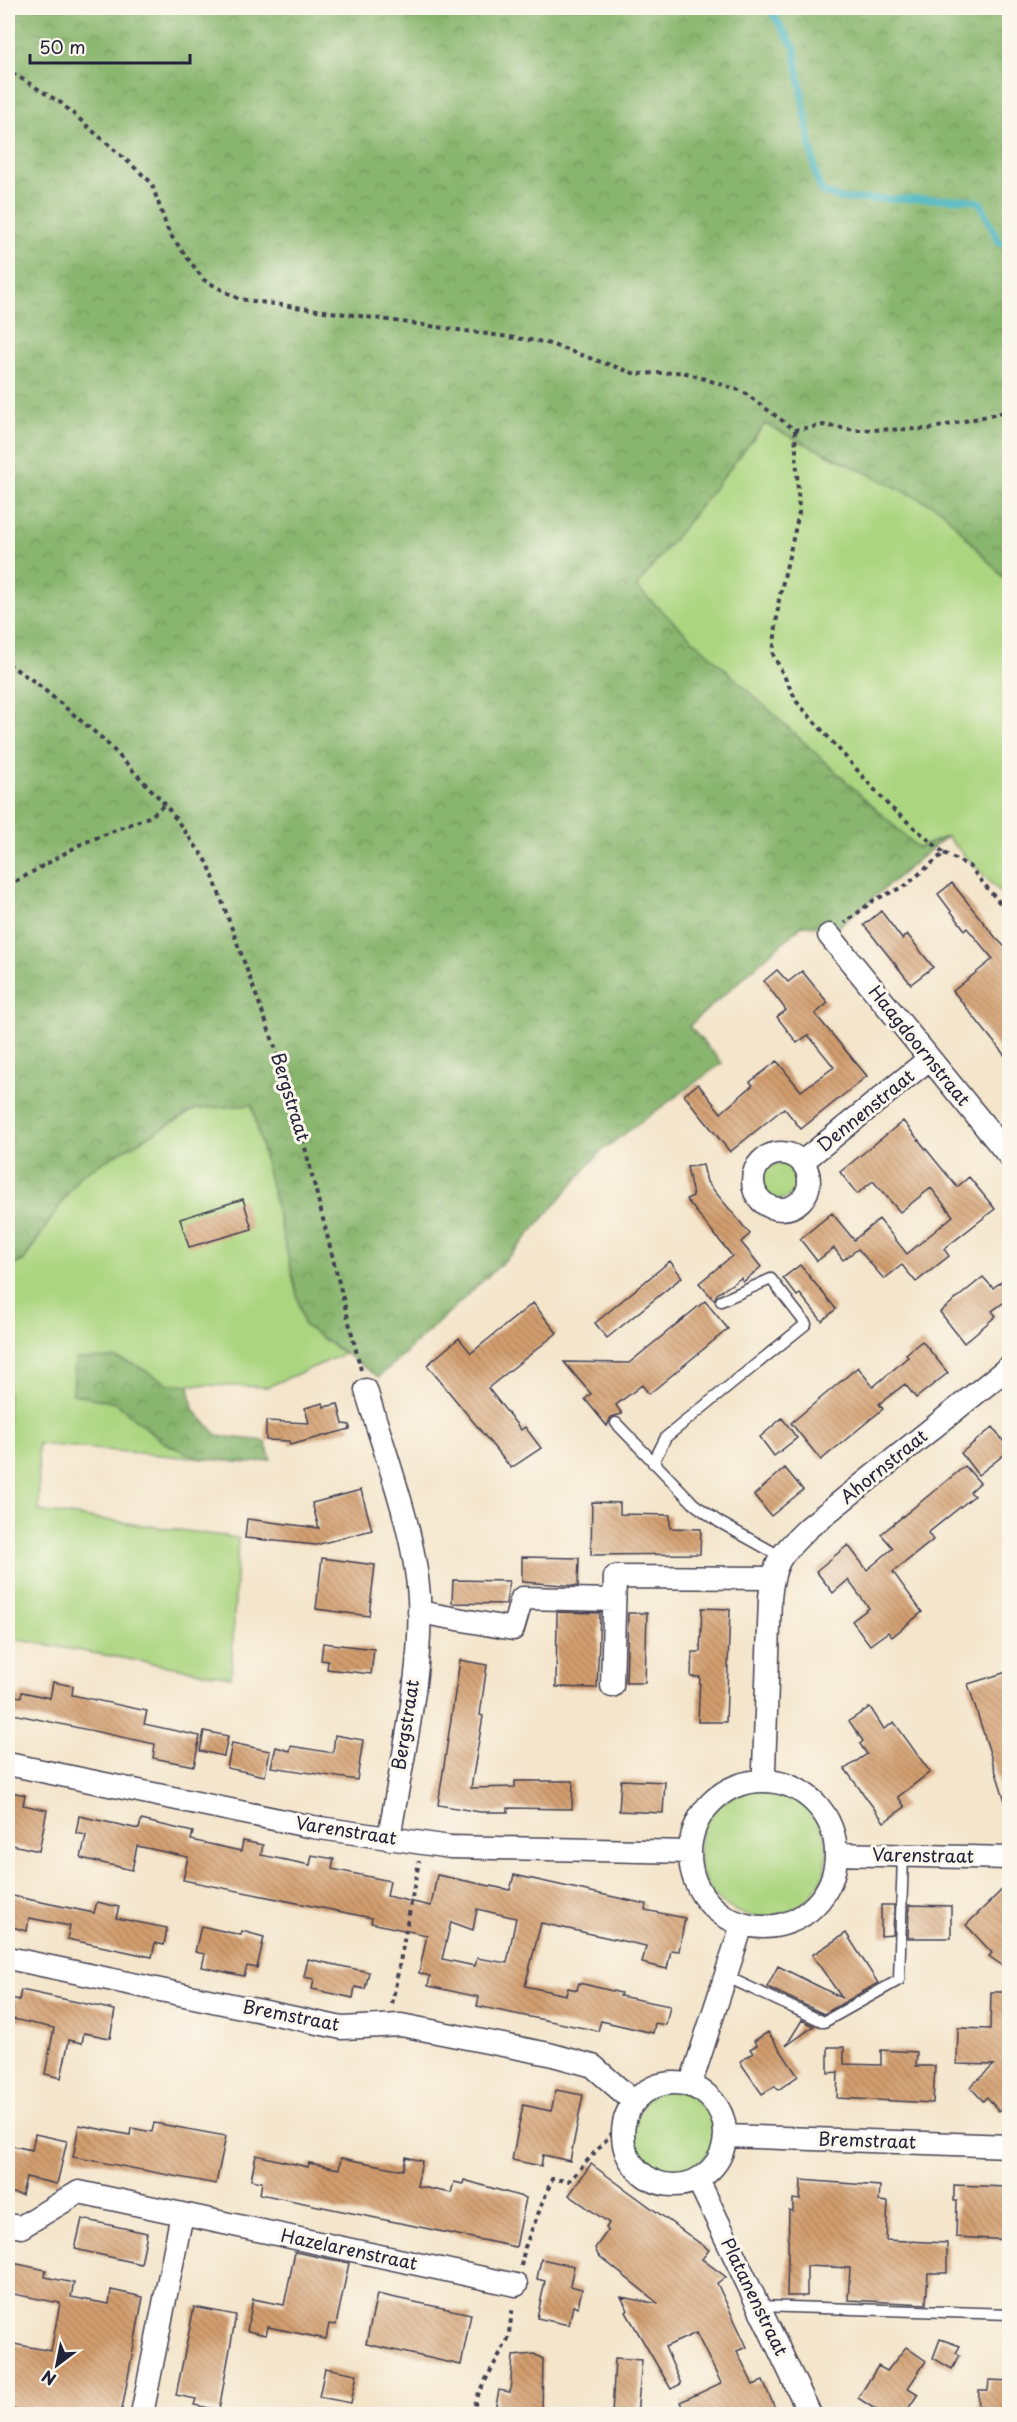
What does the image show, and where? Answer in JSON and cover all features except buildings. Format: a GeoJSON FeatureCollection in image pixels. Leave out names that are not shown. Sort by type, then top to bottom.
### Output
{"type":"FeatureCollection","features":[{"type":"Feature","properties":{"kind":"street","name":"Haagdoornstraat"},"geometry":{"type":"LineString","coordinates":[[829,935],[1010,1156]]}},
{"type":"Feature","properties":{"kind":"street","name":"Dennenstraat"},"geometry":{"type":"LineString","coordinates":[[802,1162],[929,1059]]}},
{"type":"Feature","properties":{"kind":"street","name":"Ahornstraat"},"geometry":{"type":"LineString","coordinates":[[766,1781],[764,1769],[772,1578],[780,1556],[808,1528],[1010,1366]]}},
{"type":"Feature","properties":{"kind":"street","name":"Bergstraat"},"geometry":{"type":"LineString","coordinates":[[366,1390],[409,1538],[418,1612],[419,1646],[389,1839]]}},
{"type":"Feature","properties":{"kind":"street"},"geometry":{"type":"LineString","coordinates":[[612,1686],[615,1577],[772,1578]]}},
{"type":"Feature","properties":{"kind":"street"},"geometry":{"type":"LineString","coordinates":[[418,1612],[513,1629],[522,1598],[614,1600]]}},
{"type":"Feature","properties":{"kind":"street","name":"Varenstraat"},"geometry":{"type":"LineString","coordinates":[[8,1764],[313,1827],[422,1844],[450,1847],[689,1852]]}},
{"type":"Feature","properties":{"kind":"street"},"geometry":{"type":"LineString","coordinates":[[766,1781],[788,1785],[823,1812],[833,1832],[836,1854],[828,1887],[810,1913],[776,1927],[742,1925],[720,1914],[699,1891],[692,1876],[689,1852],[692,1833],[700,1813],[713,1800],[729,1789],[747,1782],[766,1781]]}},
{"type":"Feature","properties":{"kind":"street","name":"Varenstraat"},"geometry":{"type":"LineString","coordinates":[[836,1854],[1010,1858]]}},
{"type":"Feature","properties":{"kind":"street"},"geometry":{"type":"LineString","coordinates":[[690,2086],[742,1925]]}},
{"type":"Feature","properties":{"kind":"street","name":"Bremstraat"},"geometry":{"type":"LineString","coordinates":[[8,1958],[342,2028],[401,2025],[593,2066],[634,2102]]}},
{"type":"Feature","properties":{"kind":"street"},"geometry":{"type":"LineString","coordinates":[[666,2083],[690,2086],[714,2103],[722,2118],[725,2136],[716,2161],[698,2180],[681,2185],[663,2184],[646,2178],[629,2158],[622,2132],[626,2113],[634,2102],[650,2089],[666,2083]]}},
{"type":"Feature","properties":{"kind":"street","name":"Bremstraat"},"geometry":{"type":"LineString","coordinates":[[725,2136],[1010,2146]]}},
{"type":"Feature","properties":{"kind":"street","name":"Platanenstraat"},"geometry":{"type":"LineString","coordinates":[[698,2180],[810,2415]]}},
{"type":"Feature","properties":{"kind":"street","name":"Hazelarenstraat"},"geometry":{"type":"LineString","coordinates":[[8,2225],[21,2227],[79,2192],[516,2285]]}},
{"type":"Feature","properties":{"kind":"street"},"geometry":{"type":"LineString","coordinates":[[142,2415],[182,2214]]}},
{"type":"Feature","properties":{"kind":"lane"},"geometry":{"type":"LineString","coordinates":[[653,1463],[666,1437],[806,1324],[771,1278],[721,1301]]}},
{"type":"Feature","properties":{"kind":"lane"},"geometry":{"type":"LineString","coordinates":[[616,1423],[694,1504],[719,1522],[780,1556]]}},
{"type":"Feature","properties":{"kind":"lane"},"geometry":{"type":"LineString","coordinates":[[725,1976],[824,2022],[899,1980],[903,1856]]}},
{"type":"Feature","properties":{"kind":"lane"},"geometry":{"type":"LineString","coordinates":[[759,2306],[1010,2314]]}},
{"type":"Feature","properties":{"kind":"path"},"geometry":{"type":"LineString","coordinates":[[8,84],[14,74],[61,103],[151,182],[169,233],[204,279],[239,299],[544,342],[636,374],[683,372],[742,391],[795,430],[822,425],[855,430],[929,429],[1010,411]]}},
{"type":"Feature","properties":{"kind":"path"},"geometry":{"type":"LineString","coordinates":[[795,430],[799,513],[779,599],[773,654],[798,702],[889,806],[944,853],[969,866],[1010,915]]}},
{"type":"Feature","properties":{"kind":"path","name":"Bergstraat"},"geometry":{"type":"LineString","coordinates":[[8,664],[35,682],[104,740],[165,804],[208,863],[290,1088],[366,1390]]}},
{"type":"Feature","properties":{"kind":"path"},"geometry":{"type":"LineString","coordinates":[[8,886],[81,844],[151,816],[165,804]]}},
{"type":"Feature","properties":{"kind":"path"},"geometry":{"type":"LineString","coordinates":[[829,935],[874,900],[905,886],[944,853]]}},
{"type":"Feature","properties":{"kind":"path"},"geometry":{"type":"LineString","coordinates":[[388,2026],[422,1844]]}},
{"type":"Feature","properties":{"kind":"path"},"geometry":{"type":"LineString","coordinates":[[472,2415],[479,2392],[508,2339],[516,2285],[525,2247],[552,2179],[569,2181],[615,2130],[622,2132]]}},
{"type":"Feature","properties":{"kind":"green space"},"geometry":{"type":"Polygon","coordinates":[[[24,8],[1009,8],[1009,584],[941,509],[765,424],[636,587],[918,848],[947,836],[838,927],[802,925],[689,1026],[722,1063],[601,1151],[515,1251],[379,1377],[304,1325],[252,1105],[196,1109],[80,1175],[23,1261],[8,1267],[8,17],[15,16],[24,8]]]}},
{"type":"Feature","properties":{"kind":"green space"},"geometry":{"type":"Polygon","coordinates":[[[765,424],[941,509],[1009,584],[1009,902],[947,837],[918,848],[636,587],[765,424]]]}},
{"type":"Feature","properties":{"kind":"green space"},"geometry":{"type":"Polygon","coordinates":[[[252,1105],[304,1325],[344,1354],[267,1387],[169,1384],[134,1364],[73,1394],[116,1403],[163,1442],[197,1458],[250,1463],[38,1444],[39,1511],[238,1538],[231,1677],[8,1638],[8,1267],[24,1261],[80,1175],[196,1109],[252,1105]]]}},
{"type":"Feature","properties":{"kind":"green space"},"geometry":{"type":"Polygon","coordinates":[[[780,1163],[793,1168],[798,1181],[793,1194],[780,1199],[767,1194],[762,1181],[767,1168],[780,1163]]]}},
{"type":"Feature","properties":{"kind":"green space"},"geometry":{"type":"Polygon","coordinates":[[[114,1358],[134,1364],[169,1384],[189,1385],[193,1409],[218,1436],[265,1441],[271,1460],[250,1463],[197,1458],[163,1442],[116,1403],[73,1394],[75,1359],[114,1358]]]}},
{"type":"Feature","properties":{"kind":"green space"},"geometry":{"type":"Polygon","coordinates":[[[763,1789],[788,1793],[809,1807],[823,1828],[827,1853],[823,1878],[809,1899],[788,1913],[763,1917],[738,1913],[717,1899],[703,1878],[699,1853],[703,1828],[717,1807],[738,1793],[763,1789]]]}},
{"type":"Feature","properties":{"kind":"green space"},"geometry":{"type":"Polygon","coordinates":[[[667,2088],[683,2088],[698,2095],[709,2106],[716,2121],[713,2145],[704,2158],[683,2170],[667,2170],[652,2163],[641,2152],[634,2137],[634,2121],[641,2106],[652,2095],[667,2088]]]}},
{"type":"Feature","properties":{"kind":"waterway"},"geometry":{"type":"LineString","coordinates":[[769,8],[794,47],[816,177],[822,192],[842,199],[963,199],[980,202],[999,243],[1010,243]]}}]}
